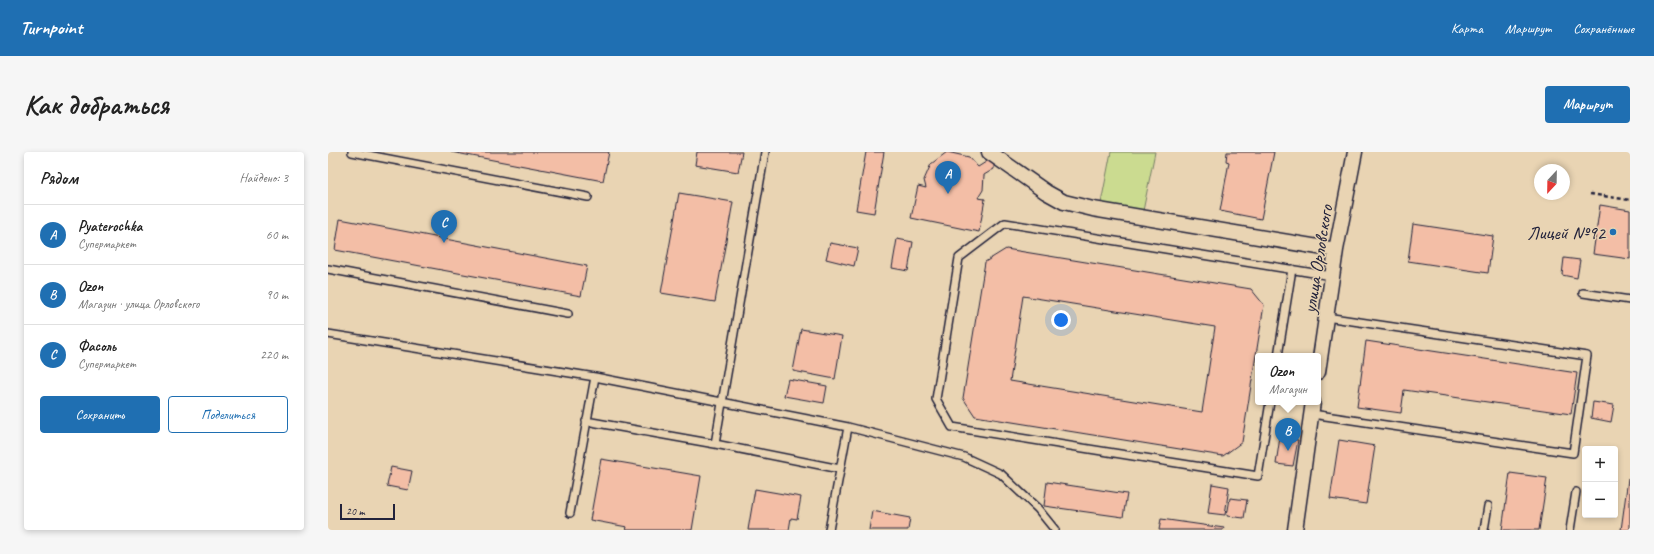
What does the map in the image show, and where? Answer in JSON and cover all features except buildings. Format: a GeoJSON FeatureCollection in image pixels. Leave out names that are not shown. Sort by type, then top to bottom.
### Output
{"type":"FeatureCollection","features":[{"type":"Feature","properties":{"kind":"street"},"geometry":{"type":"LineString","coordinates":[[989,152],[1046,192],[1064,202],[1093,209],[1336,250]]}},
{"type":"Feature","properties":{"kind":"street","name":"улица Орловского"},"geometry":{"type":"LineString","coordinates":[[1321,353],[1336,250],[1354,152]]}},
{"type":"Feature","properties":{"kind":"street"},"geometry":{"type":"LineString","coordinates":[[1294,530],[1312,408]]}},
{"type":"Feature","properties":{"kind":"lane"},"geometry":{"type":"LineString","coordinates":[[352,152],[588,197]]}},
{"type":"Feature","properties":{"kind":"lane"},"geometry":{"type":"LineString","coordinates":[[715,444],[765,152]]}},
{"type":"Feature","properties":{"kind":"lane"},"geometry":{"type":"LineString","coordinates":[[1270,405],[1258,476],[952,427],[936,399],[959,258],[1005,223],[1332,276]]}},
{"type":"Feature","properties":{"kind":"lane"},"geometry":{"type":"LineString","coordinates":[[328,269],[568,314]]}},
{"type":"Feature","properties":{"kind":"lane"},"geometry":{"type":"LineString","coordinates":[[1278,353],[1292,269]]}},
{"type":"Feature","properties":{"kind":"lane"},"geometry":{"type":"LineString","coordinates":[[1583,293],[1630,300]]}},
{"type":"Feature","properties":{"kind":"lane"},"geometry":{"type":"LineString","coordinates":[[1312,408],[1573,453],[1587,356],[1326,317]]}},
{"type":"Feature","properties":{"kind":"lane"},"geometry":{"type":"LineString","coordinates":[[328,334],[595,378],[848,427],[964,457],[1001,474],[1038,509],[1055,530]]}},
{"type":"Feature","properties":{"kind":"lane"},"geometry":{"type":"LineString","coordinates":[[570,513],[595,378]]}},
{"type":"Feature","properties":{"kind":"lane"},"geometry":{"type":"LineString","coordinates":[[586,421],[715,444],[840,469]]}},
{"type":"Feature","properties":{"kind":"lane"},"geometry":{"type":"LineString","coordinates":[[829,530],[848,427]]}},
{"type":"Feature","properties":{"kind":"lane"},"geometry":{"type":"LineString","coordinates":[[1570,530],[1576,492]]}},
{"type":"Feature","properties":{"kind":"lane"},"geometry":{"type":"LineString","coordinates":[[1484,530],[1488,506]]}},
{"type":"Feature","properties":{"kind":"path"},"geometry":{"type":"LineString","coordinates":[[1590,194],[1630,200]]}},
{"type":"Feature","properties":{"kind":"green space"},"geometry":{"type":"Polygon","coordinates":[[[1111,152],[1155,152],[1143,211],[1101,203],[1111,152]]]}},
{"type":"Feature","properties":{"kind":"place","name":"Pyaterochka"},"geometry":{"type":"Point","coordinates":[948,194]}},
{"type":"Feature","properties":{"kind":"place","name":"Лицей №92"},"geometry":{"type":"Point","coordinates":[1613,232]}},
{"type":"Feature","properties":{"kind":"place","name":"Фасоль"},"geometry":{"type":"Point","coordinates":[444,243]}},
{"type":"Feature","properties":{"kind":"place","name":"Ozon"},"geometry":{"type":"Point","coordinates":[1288,451]}}]}
